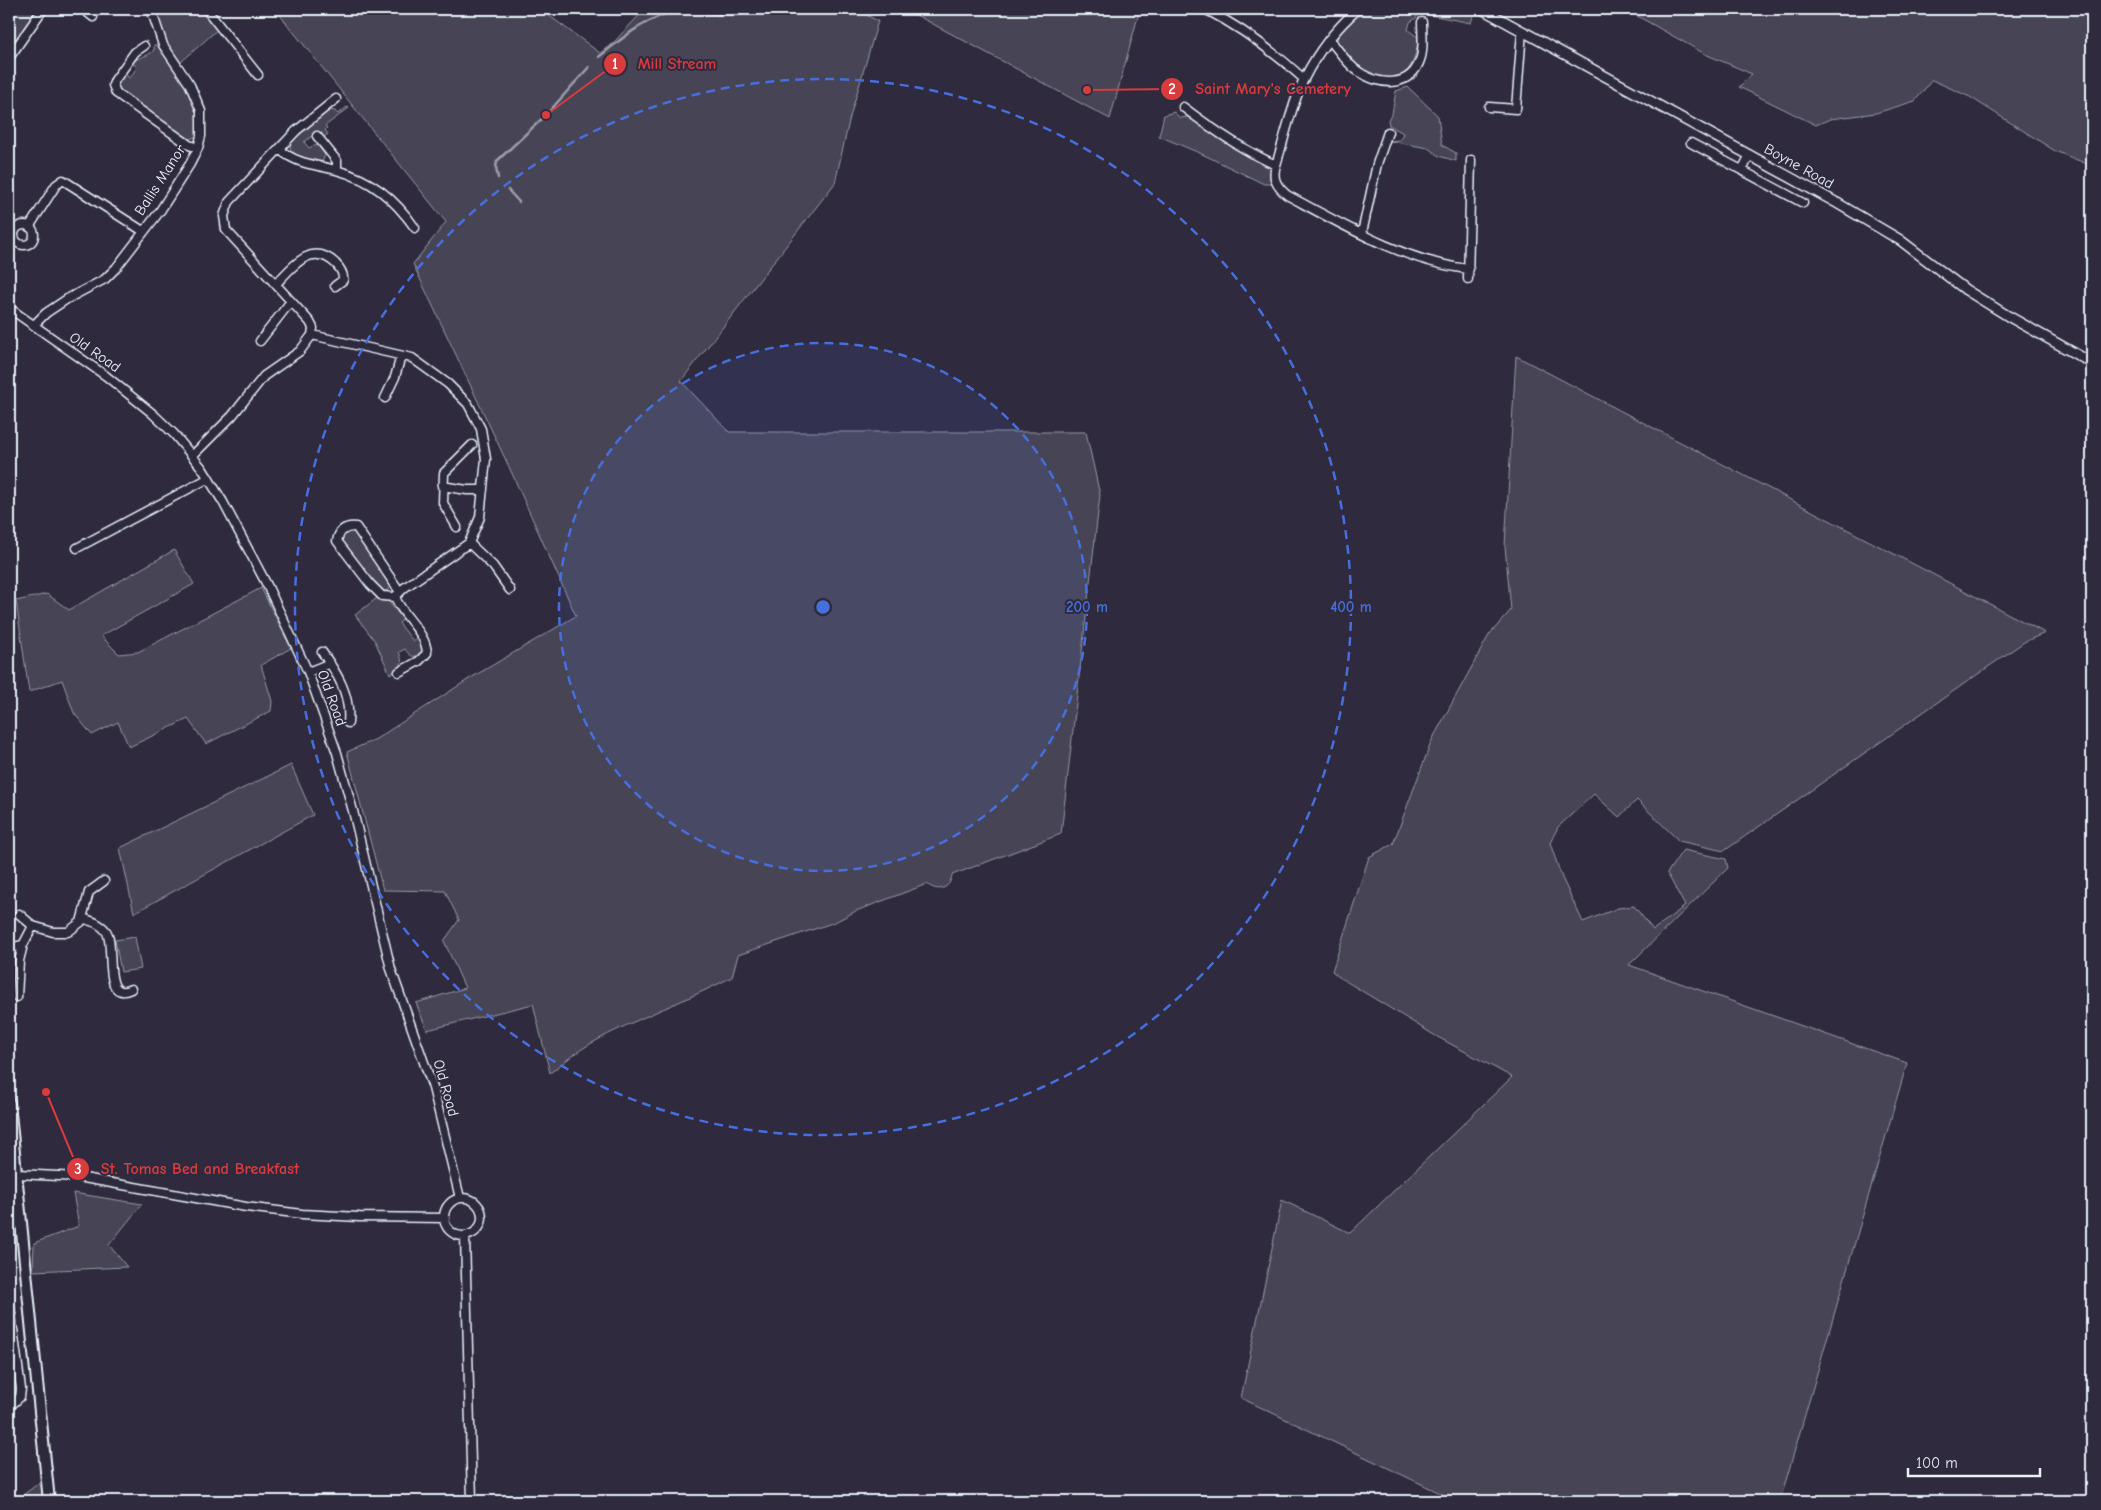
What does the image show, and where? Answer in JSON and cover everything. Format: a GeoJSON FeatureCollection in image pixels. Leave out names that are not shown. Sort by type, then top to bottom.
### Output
{"type":"FeatureCollection","features":[{"type":"Feature","properties":{"kind":"main road"},"geometry":{"type":"LineString","coordinates":[[9,1102],[13,1175],[49,1501]]}},
{"type":"Feature","properties":{"kind":"street"},"geometry":{"type":"LineString","coordinates":[[9,58],[43,9]]}},
{"type":"Feature","properties":{"kind":"street"},"geometry":{"type":"LineString","coordinates":[[83,9],[94,17]]}},
{"type":"Feature","properties":{"kind":"street","name":"Ballis Manor"},"geometry":{"type":"LineString","coordinates":[[34,326],[46,313],[67,299],[105,280],[160,211],[198,148],[202,124],[195,96],[163,45],[151,9]]}},
{"type":"Feature","properties":{"kind":"street"},"geometry":{"type":"LineString","coordinates":[[206,9],[258,75]]}},
{"type":"Feature","properties":{"kind":"street"},"geometry":{"type":"LineString","coordinates":[[1205,9],[1251,35],[1304,79]]}},
{"type":"Feature","properties":{"kind":"street"},"geometry":{"type":"LineString","coordinates":[[1358,9],[1330,39],[1304,79],[1273,174],[1280,189],[1340,224],[1431,263],[1469,269]]}},
{"type":"Feature","properties":{"kind":"street","name":"Boyne Road"},"geometry":{"type":"LineString","coordinates":[[1482,9],[1837,202],[1900,240],[1966,290],[2092,363]]}},
{"type":"Feature","properties":{"kind":"street"},"geometry":{"type":"LineString","coordinates":[[1330,39],[1358,71],[1372,79],[1394,83],[1409,75],[1421,58],[1423,48],[1422,22]]}},
{"type":"Feature","properties":{"kind":"street"},"geometry":{"type":"LineString","coordinates":[[1489,106],[1516,109],[1522,31]]}},
{"type":"Feature","properties":{"kind":"street"},"geometry":{"type":"LineString","coordinates":[[144,46],[135,52],[115,80],[113,85],[116,93],[189,145],[198,148]]}},
{"type":"Feature","properties":{"kind":"street"},"geometry":{"type":"LineString","coordinates":[[193,455],[232,416],[264,376],[300,351],[312,335],[313,328],[310,322],[226,230],[224,216],[229,202],[296,131],[336,99]]}},
{"type":"Feature","properties":{"kind":"street"},"geometry":{"type":"LineString","coordinates":[[1183,107],[1248,152],[1276,165]]}},
{"type":"Feature","properties":{"kind":"street"},"geometry":{"type":"LineString","coordinates":[[1362,233],[1380,156],[1388,132]]}},
{"type":"Feature","properties":{"kind":"street"},"geometry":{"type":"LineString","coordinates":[[317,136],[337,160],[337,170]]}},
{"type":"Feature","properties":{"kind":"street"},"geometry":{"type":"LineString","coordinates":[[1691,143],[1803,202]]}},
{"type":"Feature","properties":{"kind":"street"},"geometry":{"type":"LineString","coordinates":[[279,149],[299,162],[354,175],[383,191],[396,203],[415,228]]}},
{"type":"Feature","properties":{"kind":"street"},"geometry":{"type":"LineString","coordinates":[[1742,170],[1750,155]]}},
{"type":"Feature","properties":{"kind":"street"},"geometry":{"type":"LineString","coordinates":[[1468,279],[1471,160]]}},
{"type":"Feature","properties":{"kind":"street"},"geometry":{"type":"LineString","coordinates":[[29,227],[56,186],[63,180],[143,231]]}},
{"type":"Feature","properties":{"kind":"street"},"geometry":{"type":"LineString","coordinates":[[276,284],[298,261],[312,253],[318,253],[334,261],[342,272],[343,280],[335,286]]}},
{"type":"Feature","properties":{"kind":"street"},"geometry":{"type":"LineString","coordinates":[[260,340],[291,301]]}},
{"type":"Feature","properties":{"kind":"street","name":"Old Road"},"geometry":{"type":"LineString","coordinates":[[9,308],[129,394],[174,434],[193,455],[209,478],[267,585],[308,672],[337,753],[353,811],[390,968],[433,1088],[460,1198]]}},
{"type":"Feature","properties":{"kind":"street"},"geometry":{"type":"LineString","coordinates":[[312,335],[412,358],[441,379],[468,404],[481,429],[486,458],[483,490],[480,517],[469,543],[397,594],[382,596],[370,584],[337,541],[338,534],[345,528],[356,527],[397,594],[403,612],[421,634],[427,645],[427,653],[419,661],[399,672]]}},
{"type":"Feature","properties":{"kind":"street"},"geometry":{"type":"LineString","coordinates":[[385,398],[395,377],[401,356]]}},
{"type":"Feature","properties":{"kind":"street"},"geometry":{"type":"LineString","coordinates":[[458,527],[443,502],[442,486],[444,473],[472,445]]}},
{"type":"Feature","properties":{"kind":"street"},"geometry":{"type":"LineString","coordinates":[[77,548],[209,478]]}},
{"type":"Feature","properties":{"kind":"street"},"geometry":{"type":"LineString","coordinates":[[442,486],[467,490],[483,490]]}},
{"type":"Feature","properties":{"kind":"street"},"geometry":{"type":"LineString","coordinates":[[469,543],[493,566],[510,590]]}},
{"type":"Feature","properties":{"kind":"street"},"geometry":{"type":"LineString","coordinates":[[322,652],[342,684],[348,708],[348,723]]}},
{"type":"Feature","properties":{"kind":"street"},"geometry":{"type":"LineString","coordinates":[[308,672],[330,663]]}},
{"type":"Feature","properties":{"kind":"street"},"geometry":{"type":"LineString","coordinates":[[19,914],[33,926],[53,932],[68,932],[81,922],[89,892],[104,881]]}},
{"type":"Feature","properties":{"kind":"street"},"geometry":{"type":"LineString","coordinates":[[82,918],[97,923],[107,932],[110,941],[111,977],[114,986],[120,991],[125,992],[131,989]]}},
{"type":"Feature","properties":{"kind":"street"},"geometry":{"type":"LineString","coordinates":[[17,997],[19,961],[23,945],[33,926]]}},
{"type":"Feature","properties":{"kind":"street"},"geometry":{"type":"LineString","coordinates":[[9,948],[23,945]]}},
{"type":"Feature","properties":{"kind":"street"},"geometry":{"type":"LineString","coordinates":[[13,1175],[78,1177],[246,1207],[302,1214],[445,1218]]}},
{"type":"Feature","properties":{"kind":"street"},"geometry":{"type":"LineString","coordinates":[[460,1198],[472,1200],[477,1204],[482,1216],[479,1227],[471,1234],[465,1236],[451,1231],[445,1218],[450,1203],[460,1198]]}},
{"type":"Feature","properties":{"kind":"street"},"geometry":{"type":"LineString","coordinates":[[465,1236],[472,1501]]}},
{"type":"Feature","properties":{"kind":"street"},"geometry":{"type":"LineString","coordinates":[[9,1299],[21,1390],[20,1397],[9,1407]]}},
{"type":"Feature","properties":{"kind":"shaded area"},"geometry":{"type":"Polygon","coordinates":[[[9,9],[37,9],[14,41],[9,37],[9,9]]]}},
{"type":"Feature","properties":{"kind":"shaded area"},"geometry":{"type":"Polygon","coordinates":[[[155,9],[202,9],[218,29],[180,63],[167,43],[155,9]]]}},
{"type":"Feature","properties":{"kind":"shaded area"},"geometry":{"type":"Polygon","coordinates":[[[275,9],[540,9],[600,53],[614,42],[645,9],[855,9],[878,21],[850,117],[835,183],[681,381],[729,432],[1086,432],[1100,495],[1061,834],[952,875],[949,884],[943,888],[931,887],[927,884],[856,911],[835,922],[738,955],[732,977],[607,1035],[580,1050],[550,1073],[533,1004],[427,1030],[416,1003],[465,988],[444,941],[459,920],[445,891],[383,890],[347,752],[376,739],[469,679],[576,616],[510,469],[413,264],[446,222],[275,9]]]}},
{"type":"Feature","properties":{"kind":"shaded area"},"geometry":{"type":"Polygon","coordinates":[[[905,9],[1140,9],[1110,119],[905,9]]]}},
{"type":"Feature","properties":{"kind":"shaded area"},"geometry":{"type":"Polygon","coordinates":[[[1367,9],[1468,9],[1474,13],[1471,23],[1425,14],[1418,15],[1410,22],[1408,30],[1419,38],[1412,63],[1404,74],[1389,78],[1359,68],[1337,41],[1338,35],[1367,9]]]}},
{"type":"Feature","properties":{"kind":"shaded area"},"geometry":{"type":"Polygon","coordinates":[[[1625,9],[2092,9],[2092,166],[2055,151],[1970,97],[1932,80],[1915,101],[1876,113],[1830,119],[1816,125],[1739,87],[1752,74],[1705,54],[1625,9]]]}},
{"type":"Feature","properties":{"kind":"shaded area"},"geometry":{"type":"Polygon","coordinates":[[[154,45],[159,45],[189,92],[198,113],[197,136],[190,139],[121,92],[117,85],[124,74],[130,78],[137,67],[132,63],[151,53],[154,50],[154,45]]]}},
{"type":"Feature","properties":{"kind":"shaded area"},"geometry":{"type":"Polygon","coordinates":[[[1408,87],[1438,116],[1442,145],[1456,153],[1456,161],[1439,156],[1428,148],[1390,141],[1400,140],[1403,133],[1389,125],[1388,120],[1392,114],[1396,91],[1408,87]]]}},
{"type":"Feature","properties":{"kind":"shaded area"},"geometry":{"type":"Polygon","coordinates":[[[347,107],[349,108],[325,126],[328,134],[324,137],[319,131],[304,142],[309,148],[315,145],[318,146],[325,155],[323,160],[320,162],[298,158],[291,152],[292,141],[329,110],[335,111],[338,114],[347,107]]]}},
{"type":"Feature","properties":{"kind":"shaded area"},"geometry":{"type":"Polygon","coordinates":[[[1174,112],[1180,118],[1189,117],[1236,149],[1273,167],[1274,184],[1264,184],[1202,154],[1159,136],[1164,115],[1174,112]]]}},
{"type":"Feature","properties":{"kind":"shaded area"},"geometry":{"type":"Polygon","coordinates":[[[1516,356],[2045,633],[2024,642],[1724,851],[1679,841],[1637,800],[1619,817],[1594,794],[1558,827],[1550,843],[1562,878],[1583,922],[1618,908],[1634,906],[1653,930],[1685,906],[1667,873],[1683,850],[1726,859],[1728,868],[1629,965],[1907,1063],[1780,1501],[1457,1501],[1241,1398],[1282,1200],[1350,1233],[1512,1077],[1434,1035],[1332,971],[1369,857],[1393,844],[1432,740],[1489,635],[1511,610],[1505,546],[1516,356]]]}},
{"type":"Feature","properties":{"kind":"shaded area"},"geometry":{"type":"Polygon","coordinates":[[[350,530],[356,533],[389,582],[391,586],[389,590],[384,591],[380,589],[343,541],[342,536],[350,530]]]}},
{"type":"Feature","properties":{"kind":"shaded area"},"geometry":{"type":"Polygon","coordinates":[[[174,550],[194,584],[101,636],[119,654],[138,652],[261,588],[291,648],[261,665],[272,701],[271,711],[206,744],[188,719],[129,747],[118,722],[92,735],[74,713],[62,680],[29,692],[16,601],[47,594],[69,610],[174,550]]]}},
{"type":"Feature","properties":{"kind":"shaded area"},"geometry":{"type":"Polygon","coordinates":[[[377,598],[388,601],[403,619],[399,623],[413,641],[420,636],[424,651],[416,656],[409,654],[405,649],[399,652],[401,665],[390,674],[375,641],[355,615],[377,598]]]}},
{"type":"Feature","properties":{"kind":"shaded area"},"geometry":{"type":"Polygon","coordinates":[[[291,765],[313,815],[134,913],[120,848],[291,765]]]}},
{"type":"Feature","properties":{"kind":"shaded area"},"geometry":{"type":"Polygon","coordinates":[[[135,937],[141,969],[121,972],[115,940],[135,937]]]}},
{"type":"Feature","properties":{"kind":"shaded area"},"geometry":{"type":"Polygon","coordinates":[[[73,1193],[142,1204],[109,1245],[127,1267],[33,1271],[34,1243],[79,1226],[73,1193]]]}},
{"type":"Feature","properties":{"kind":"shaded area"},"geometry":{"type":"Polygon","coordinates":[[[43,1480],[44,1501],[15,1501],[43,1480]]]}},
{"type":"Feature","properties":{"kind":"waterway"},"geometry":{"type":"LineString","coordinates":[[683,11],[716,14],[750,14],[771,9]]}},
{"type":"Feature","properties":{"kind":"waterway"},"geometry":{"type":"LineString","coordinates":[[599,57],[626,35],[646,23],[678,11]]}},
{"type":"Feature","properties":{"kind":"waterway"},"geometry":{"type":"LineString","coordinates":[[498,178],[497,161],[546,115],[589,67]]}},
{"type":"Feature","properties":{"kind":"waterway"},"geometry":{"type":"LineString","coordinates":[[508,190],[519,202]]}},
{"type":"Feature","properties":{"kind":"place","name":"Saint Mary's Cemetery"},"geometry":{"type":"Point","coordinates":[1087,90]}},
{"type":"Feature","properties":{"kind":"place","name":"Mill Stream"},"geometry":{"type":"Point","coordinates":[546,115]}},
{"type":"Feature","properties":{"kind":"place","name":"St. Tomas Bed and Breakfast"},"geometry":{"type":"Point","coordinates":[46,1092]}}]}
